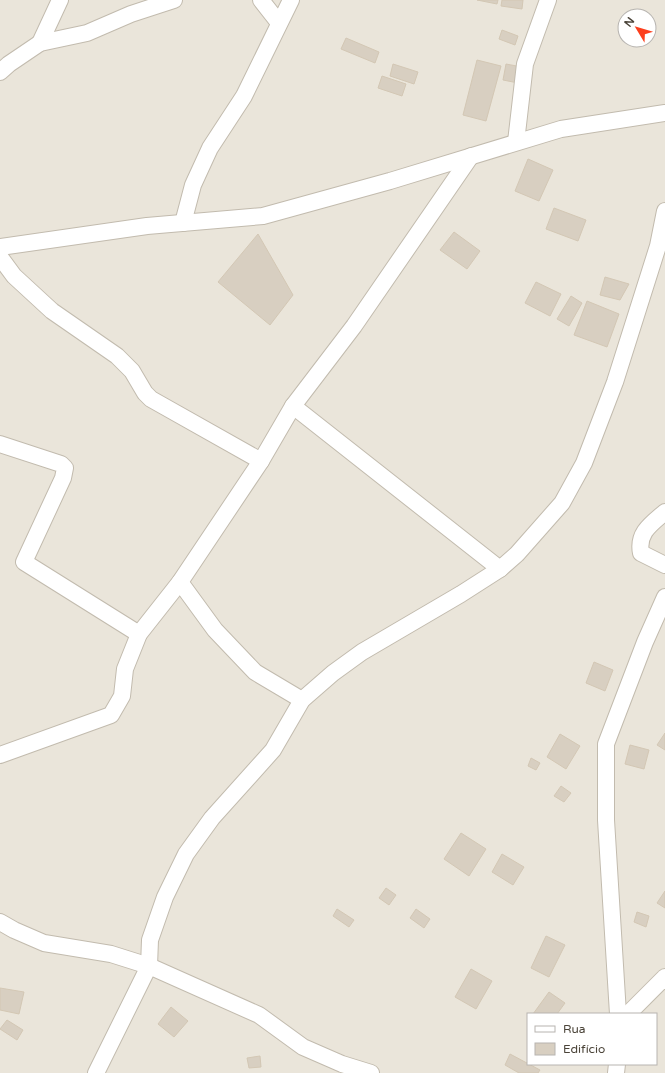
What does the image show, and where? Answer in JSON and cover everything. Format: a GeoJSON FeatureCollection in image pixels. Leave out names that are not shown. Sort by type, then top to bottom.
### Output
{"type":"FeatureCollection","features":[{"type":"Feature","properties":{"kind":"street"},"geometry":{"type":"LineString","coordinates":[[40,43],[60,0]]}},
{"type":"Feature","properties":{"kind":"street"},"geometry":{"type":"LineString","coordinates":[[0,72],[40,43],[87,32],[131,14],[174,0]]}},
{"type":"Feature","properties":{"kind":"street"},"geometry":{"type":"LineString","coordinates":[[261,0],[279,23]]}},
{"type":"Feature","properties":{"kind":"street"},"geometry":{"type":"LineString","coordinates":[[183,223],[193,185],[210,148],[244,96],[291,0]]}},
{"type":"Feature","properties":{"kind":"street"},"geometry":{"type":"LineString","coordinates":[[516,142],[526,64],[548,0]]}},
{"type":"Feature","properties":{"kind":"street"},"geometry":{"type":"LineString","coordinates":[[0,247],[147,226],[263,216],[390,181],[561,129],[665,113]]}},
{"type":"Feature","properties":{"kind":"street"},"geometry":{"type":"LineString","coordinates":[[0,755],[111,715],[122,696],[125,669],[139,634],[180,582],[261,461],[293,406],[354,326],[471,156]]}},
{"type":"Feature","properties":{"kind":"street"},"geometry":{"type":"LineString","coordinates":[[96,1073],[149,966],[150,940],[164,897],[186,854],[212,818],[273,750],[302,700],[362,652],[461,594],[500,569],[517,554],[562,503],[584,463],[615,382],[658,246],[665,211]]}},
{"type":"Feature","properties":{"kind":"street"},"geometry":{"type":"LineString","coordinates":[[0,257],[14,276],[52,311],[121,360],[132,371],[145,393],[152,399],[261,461]]}},
{"type":"Feature","properties":{"kind":"street"},"geometry":{"type":"LineString","coordinates":[[293,406],[500,569]]}},
{"type":"Feature","properties":{"kind":"street"},"geometry":{"type":"LineString","coordinates":[[0,444],[61,464],[64,468],[63,478],[24,562],[139,634]]}},
{"type":"Feature","properties":{"kind":"street"},"geometry":{"type":"LineString","coordinates":[[665,512],[648,526],[642,535],[639,545],[641,553],[665,565]]}},
{"type":"Feature","properties":{"kind":"street"},"geometry":{"type":"LineString","coordinates":[[180,582],[215,630],[255,672],[302,700]]}},
{"type":"Feature","properties":{"kind":"street"},"geometry":{"type":"LineString","coordinates":[[618,1013],[606,820],[606,744],[645,642],[665,597]]}},
{"type":"Feature","properties":{"kind":"street"},"geometry":{"type":"LineString","coordinates":[[0,922],[44,943],[111,954],[149,966],[259,1015],[303,1047],[342,1064],[371,1073]]}},
{"type":"Feature","properties":{"kind":"street"},"geometry":{"type":"LineString","coordinates":[[629,1013],[665,977]]}},
{"type":"Feature","properties":{"kind":"shaded area"},"geometry":{"type":"Polygon","coordinates":[[[0,0],[665,0],[665,1073],[0,1073],[0,0]]]}},
{"type":"Feature","properties":{"kind":"building"},"geometry":{"type":"Polygon","coordinates":[[[477,0],[498,0],[497,4],[477,0]]]}},
{"type":"Feature","properties":{"kind":"building"},"geometry":{"type":"Polygon","coordinates":[[[502,0],[523,0],[522,9],[501,6],[502,0]]]}},
{"type":"Feature","properties":{"kind":"building"},"geometry":{"type":"Polygon","coordinates":[[[502,30],[518,36],[515,45],[499,39],[502,30]]]}},
{"type":"Feature","properties":{"kind":"building"},"geometry":{"type":"Polygon","coordinates":[[[346,38],[379,52],[375,63],[341,49],[346,38]]]}},
{"type":"Feature","properties":{"kind":"building"},"geometry":{"type":"Polygon","coordinates":[[[477,60],[501,66],[486,121],[463,115],[477,60]]]}},
{"type":"Feature","properties":{"kind":"building"},"geometry":{"type":"Polygon","coordinates":[[[393,64],[418,72],[414,84],[390,76],[393,64]]]}},
{"type":"Feature","properties":{"kind":"building"},"geometry":{"type":"Polygon","coordinates":[[[506,64],[522,67],[518,83],[503,80],[506,64]]]}},
{"type":"Feature","properties":{"kind":"building"},"geometry":{"type":"Polygon","coordinates":[[[382,76],[406,84],[402,96],[378,88],[382,76]]]}},
{"type":"Feature","properties":{"kind":"building"},"geometry":{"type":"Polygon","coordinates":[[[528,159],[553,170],[539,201],[515,191],[528,159]]]}},
{"type":"Feature","properties":{"kind":"building"},"geometry":{"type":"Polygon","coordinates":[[[554,208],[586,220],[578,241],[546,229],[554,208]]]}},
{"type":"Feature","properties":{"kind":"building"},"geometry":{"type":"Polygon","coordinates":[[[454,232],[480,251],[467,269],[440,250],[454,232]]]}},
{"type":"Feature","properties":{"kind":"building"},"geometry":{"type":"Polygon","coordinates":[[[258,234],[293,295],[270,325],[218,282],[258,234]]]}},
{"type":"Feature","properties":{"kind":"building"},"geometry":{"type":"Polygon","coordinates":[[[605,277],[629,284],[620,300],[600,295],[605,277]]]}},
{"type":"Feature","properties":{"kind":"building"},"geometry":{"type":"Polygon","coordinates":[[[536,282],[561,294],[550,316],[525,303],[536,282]]]}},
{"type":"Feature","properties":{"kind":"building"},"geometry":{"type":"Polygon","coordinates":[[[571,296],[582,303],[569,326],[557,319],[571,296]]]}},
{"type":"Feature","properties":{"kind":"building"},"geometry":{"type":"Polygon","coordinates":[[[587,301],[619,314],[607,347],[574,335],[587,301]]]}},
{"type":"Feature","properties":{"kind":"building"},"geometry":{"type":"Polygon","coordinates":[[[594,662],[613,670],[605,691],[586,683],[594,662]]]}},
{"type":"Feature","properties":{"kind":"building"},"geometry":{"type":"Polygon","coordinates":[[[665,733],[665,750],[657,745],[665,733]]]}},
{"type":"Feature","properties":{"kind":"building"},"geometry":{"type":"Polygon","coordinates":[[[560,734],[580,746],[566,769],[547,757],[560,734]]]}},
{"type":"Feature","properties":{"kind":"building"},"geometry":{"type":"Polygon","coordinates":[[[630,745],[649,750],[644,769],[625,764],[630,745]]]}},
{"type":"Feature","properties":{"kind":"building"},"geometry":{"type":"Polygon","coordinates":[[[531,758],[540,763],[536,770],[528,766],[531,758]]]}},
{"type":"Feature","properties":{"kind":"building"},"geometry":{"type":"Polygon","coordinates":[[[561,786],[571,793],[564,802],[554,796],[561,786]]]}},
{"type":"Feature","properties":{"kind":"building"},"geometry":{"type":"Polygon","coordinates":[[[461,833],[486,849],[469,876],[444,859],[461,833]]]}},
{"type":"Feature","properties":{"kind":"building"},"geometry":{"type":"Polygon","coordinates":[[[502,854],[524,867],[513,885],[492,872],[502,854]]]}},
{"type":"Feature","properties":{"kind":"building"},"geometry":{"type":"Polygon","coordinates":[[[386,888],[396,895],[389,905],[379,898],[386,888]]]}},
{"type":"Feature","properties":{"kind":"building"},"geometry":{"type":"Polygon","coordinates":[[[665,891],[665,908],[657,903],[665,891]]]}},
{"type":"Feature","properties":{"kind":"building"},"geometry":{"type":"Polygon","coordinates":[[[337,909],[354,920],[349,927],[333,916],[337,909]]]}},
{"type":"Feature","properties":{"kind":"building"},"geometry":{"type":"Polygon","coordinates":[[[416,909],[430,919],[424,928],[410,918],[416,909]]]}},
{"type":"Feature","properties":{"kind":"building"},"geometry":{"type":"Polygon","coordinates":[[[637,912],[649,916],[646,927],[634,922],[637,912]]]}},
{"type":"Feature","properties":{"kind":"building"},"geometry":{"type":"Polygon","coordinates":[[[546,936],[565,945],[549,977],[531,968],[546,936]]]}},
{"type":"Feature","properties":{"kind":"building"},"geometry":{"type":"Polygon","coordinates":[[[471,969],[492,981],[476,1009],[455,997],[471,969]]]}},
{"type":"Feature","properties":{"kind":"building"},"geometry":{"type":"Polygon","coordinates":[[[0,988],[24,992],[19,1014],[0,1010],[0,988]]]}},
{"type":"Feature","properties":{"kind":"building"},"geometry":{"type":"Polygon","coordinates":[[[549,992],[565,1003],[558,1013],[534,1013],[549,992]]]}},
{"type":"Feature","properties":{"kind":"building"},"geometry":{"type":"Polygon","coordinates":[[[171,1007],[188,1021],[174,1037],[158,1024],[171,1007]]]}},
{"type":"Feature","properties":{"kind":"building"},"geometry":{"type":"Polygon","coordinates":[[[7,1020],[23,1030],[17,1040],[0,1029],[7,1020]]]}},
{"type":"Feature","properties":{"kind":"building"},"geometry":{"type":"Polygon","coordinates":[[[510,1054],[527,1063],[527,1065],[531,1065],[540,1070],[538,1073],[519,1073],[505,1065],[510,1054]]]}},
{"type":"Feature","properties":{"kind":"building"},"geometry":{"type":"Polygon","coordinates":[[[260,1056],[261,1067],[249,1068],[247,1058],[260,1056]]]}}]}
